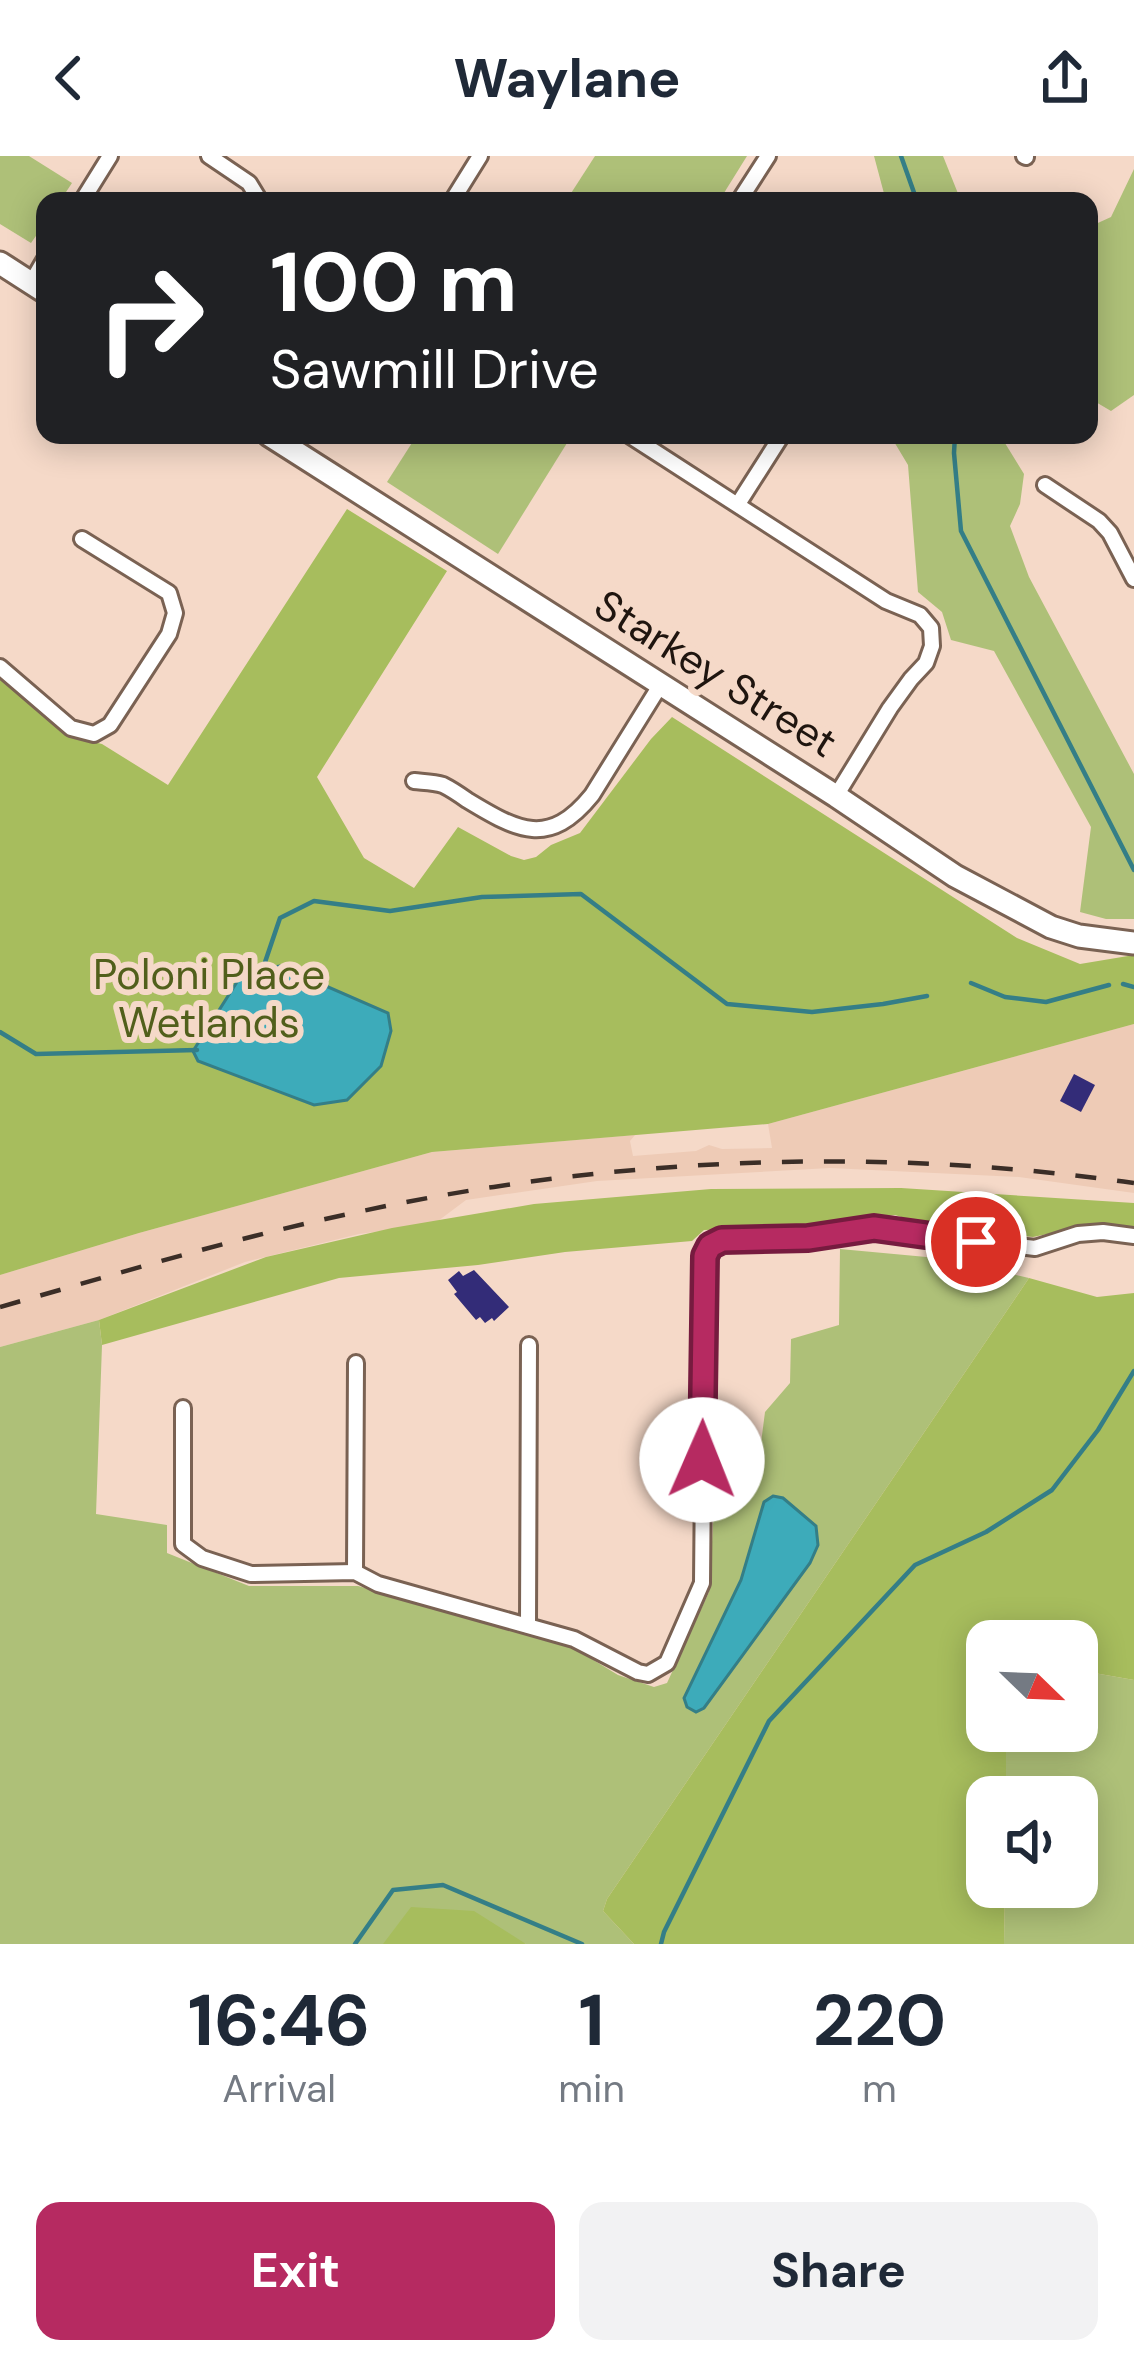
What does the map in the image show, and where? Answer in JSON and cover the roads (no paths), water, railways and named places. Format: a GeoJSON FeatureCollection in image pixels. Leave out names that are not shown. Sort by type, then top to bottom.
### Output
{"type":"FeatureCollection","features":[{"type":"Feature","properties":{"kind":"street"},"geometry":{"type":"LineString","coordinates":[[88,192],[110,156]]}},
{"type":"Feature","properties":{"kind":"street"},"geometry":{"type":"LineString","coordinates":[[209,156],[249,183],[254,192]]}},
{"type":"Feature","properties":{"kind":"street"},"geometry":{"type":"LineString","coordinates":[[458,192],[480,156]]}},
{"type":"Feature","properties":{"kind":"street"},"geometry":{"type":"LineString","coordinates":[[746,192],[768,156]]}},
{"type":"Feature","properties":{"kind":"street"},"geometry":{"type":"LineString","coordinates":[[0,263],[36,287]]}},
{"type":"Feature","properties":{"kind":"street","name":"Starkey Street"},"geometry":{"type":"LineString","coordinates":[[283,444],[955,876],[1051,927],[1134,943]]}},
{"type":"Feature","properties":{"kind":"street"},"geometry":{"type":"LineString","coordinates":[[643,444],[886,601],[920,615],[931,628],[926,663],[890,708],[836,796]]}},
{"type":"Feature","properties":{"kind":"street"},"geometry":{"type":"LineString","coordinates":[[738,504],[776,444]]}},
{"type":"Feature","properties":{"kind":"street"},"geometry":{"type":"LineString","coordinates":[[1046,485],[1099,521],[1134,579]]}},
{"type":"Feature","properties":{"kind":"street"},"geometry":{"type":"LineString","coordinates":[[0,667],[71,728],[94,734],[110,725],[169,634],[175,614],[169,593],[82,539]]}},
{"type":"Feature","properties":{"kind":"street"},"geometry":{"type":"LineString","coordinates":[[414,781],[441,784],[507,822],[533,830],[558,826],[592,795],[661,684]]}},
{"type":"Feature","properties":{"kind":"street"},"geometry":{"type":"LineString","coordinates":[[184,1408],[184,1544],[202,1558],[251,1574],[355,1572],[378,1584],[574,1639],[648,1674],[667,1663],[702,1583],[705,1256],[710,1246],[722,1240],[808,1238],[874,1228],[1035,1248],[1078,1234],[1134,1236]]}},
{"type":"Feature","properties":{"kind":"street"},"geometry":{"type":"LineString","coordinates":[[528,1624],[529,1345]]}},
{"type":"Feature","properties":{"kind":"street"},"geometry":{"type":"LineString","coordinates":[[355,1572],[356,1363]]}},
{"type":"Feature","properties":{"kind":"water"},"geometry":{"type":"Polygon","coordinates":[[[280,966],[388,1013],[391,1031],[381,1066],[347,1100],[314,1105],[198,1061],[193,1051],[244,971],[280,966]]]}},
{"type":"Feature","properties":{"kind":"water"},"geometry":{"type":"Polygon","coordinates":[[[773,1496],[783,1498],[816,1526],[818,1545],[810,1563],[704,1708],[696,1712],[684,1698],[741,1580],[764,1502],[773,1496]]]}},
{"type":"Feature","properties":{"kind":"waterway"},"geometry":{"type":"LineString","coordinates":[[901,156],[914,192]]}},
{"type":"Feature","properties":{"kind":"waterway"},"geometry":{"type":"LineString","coordinates":[[954,444],[961,531],[1134,870]]}},
{"type":"Feature","properties":{"kind":"waterway"},"geometry":{"type":"LineString","coordinates":[[261,974],[280,918],[314,901],[390,911],[482,897],[581,894],[727,1004],[812,1012],[927,996]]}},
{"type":"Feature","properties":{"kind":"waterway"},"geometry":{"type":"LineString","coordinates":[[971,983],[1005,997],[1046,1002],[1109,985]]}},
{"type":"Feature","properties":{"kind":"waterway"},"geometry":{"type":"LineString","coordinates":[[1123,984],[1134,987]]}},
{"type":"Feature","properties":{"kind":"waterway"},"geometry":{"type":"LineString","coordinates":[[0,1032],[36,1054],[197,1050]]}},
{"type":"Feature","properties":{"kind":"waterway"},"geometry":{"type":"LineString","coordinates":[[661,1944],[769,1721],[915,1565],[986,1532],[1052,1490],[1098,1430],[1134,1371]]}},
{"type":"Feature","properties":{"kind":"waterway"},"geometry":{"type":"LineString","coordinates":[[355,1944],[393,1890],[443,1885],[582,1944]]}},
{"type":"Feature","properties":{"kind":"railway"},"geometry":{"type":"LineString","coordinates":[[0,1307],[308,1223],[547,1179],[644,1169],[841,1161],[1037,1171],[1134,1183]]}},
{"type":"Feature","properties":{"kind":"park label","name":"Poloni Place Wetlands"},"geometry":{"type":"Point","coordinates":[209,998]}}]}
